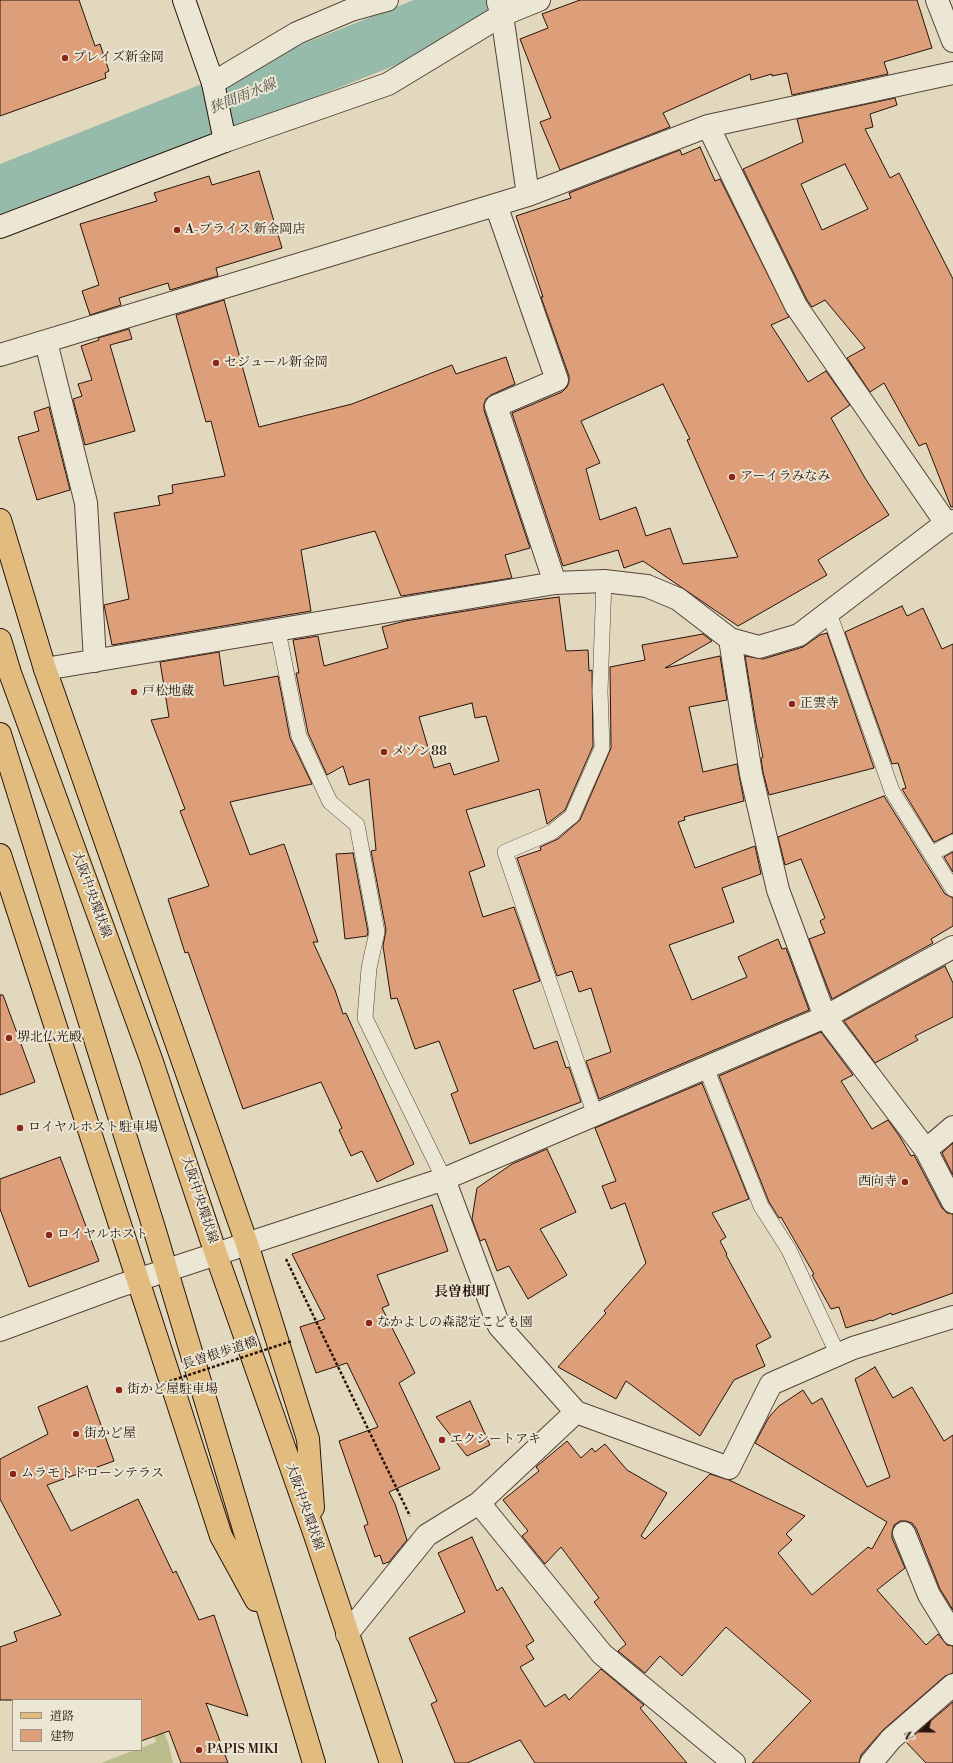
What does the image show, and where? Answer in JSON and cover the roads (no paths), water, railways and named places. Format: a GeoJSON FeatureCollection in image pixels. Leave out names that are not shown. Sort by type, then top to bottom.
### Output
{"type":"FeatureCollection","features":[{"type":"Feature","properties":{"kind":"main road"},"geometry":{"type":"LineString","coordinates":[[0,520],[45,669],[247,1244],[308,1439],[315,1535]]}},
{"type":"Feature","properties":{"kind":"main road","name":"大阪中央環状線"},"geometry":{"type":"LineString","coordinates":[[0,640],[12,680],[152,1059],[216,1254],[315,1535],[391,1763]]}},
{"type":"Feature","properties":{"kind":"main road"},"geometry":{"type":"LineString","coordinates":[[0,734],[166,1271],[314,1763]]}},
{"type":"Feature","properties":{"kind":"main road"},"geometry":{"type":"LineString","coordinates":[[0,855],[221,1536],[277,1639]]}},
{"type":"Feature","properties":{"kind":"street"},"geometry":{"type":"LineString","coordinates":[[184,0],[214,88],[223,133]]}},
{"type":"Feature","properties":{"kind":"street"},"geometry":{"type":"LineString","coordinates":[[214,88],[297,33],[351,10],[387,0]]}},
{"type":"Feature","properties":{"kind":"street"},"geometry":{"type":"LineString","coordinates":[[0,227],[223,133],[388,84],[500,7],[539,0]]}},
{"type":"Feature","properties":{"kind":"street"},"geometry":{"type":"LineString","coordinates":[[937,0],[953,41]]}},
{"type":"Feature","properties":{"kind":"street"},"geometry":{"type":"LineString","coordinates":[[500,7],[528,195]]}},
{"type":"Feature","properties":{"kind":"street"},"geometry":{"type":"LineString","coordinates":[[0,355],[528,195],[708,126],[953,72]]}},
{"type":"Feature","properties":{"kind":"street"},"geometry":{"type":"LineString","coordinates":[[45,669],[278,631],[555,583],[604,581],[647,586],[678,599],[730,639],[759,647],[799,635],[829,614],[949,522],[796,306],[708,126]]}},
{"type":"Feature","properties":{"kind":"street"},"geometry":{"type":"LineString","coordinates":[[496,205],[557,380],[496,406],[555,583]]}},
{"type":"Feature","properties":{"kind":"street"},"geometry":{"type":"LineString","coordinates":[[46,342],[86,503],[95,661]]}},
{"type":"Feature","properties":{"kind":"street"},"geometry":{"type":"LineString","coordinates":[[730,639],[751,774],[778,890],[825,1017],[926,1150],[953,1202]]}},
{"type":"Feature","properties":{"kind":"street"},"geometry":{"type":"LineString","coordinates":[[0,1330],[139,1280],[444,1179],[825,1017],[953,947]]}},
{"type":"Feature","properties":{"kind":"street"},"geometry":{"type":"LineString","coordinates":[[926,1150],[953,1127]]}},
{"type":"Feature","properties":{"kind":"street"},"geometry":{"type":"LineString","coordinates":[[444,1179],[499,1326],[576,1412],[729,1468],[771,1384],[853,1348],[953,1317]]}},
{"type":"Feature","properties":{"kind":"street"},"geometry":{"type":"LineString","coordinates":[[347,1634],[427,1535],[479,1503],[576,1412]]}},
{"type":"Feature","properties":{"kind":"street"},"geometry":{"type":"LineString","coordinates":[[479,1503],[602,1654],[734,1763]]}},
{"type":"Feature","properties":{"kind":"street"},"geometry":{"type":"LineString","coordinates":[[904,1532],[929,1595],[953,1634]]}},
{"type":"Feature","properties":{"kind":"street"},"geometry":{"type":"LineString","coordinates":[[871,1763],[891,1739],[953,1685]]}},
{"type":"Feature","properties":{"kind":"lane"},"geometry":{"type":"LineString","coordinates":[[595,1115],[504,852],[552,832],[572,816],[602,748],[600,691],[604,581]]}},
{"type":"Feature","properties":{"kind":"lane"},"geometry":{"type":"LineString","coordinates":[[829,614],[892,791],[953,889]]}},
{"type":"Feature","properties":{"kind":"lane"},"geometry":{"type":"LineString","coordinates":[[278,631],[299,736],[330,802],[357,825],[377,932],[369,968],[365,1018],[444,1179]]}},
{"type":"Feature","properties":{"kind":"lane"},"geometry":{"type":"LineString","coordinates":[[931,854],[953,842]]}},
{"type":"Feature","properties":{"kind":"lane"},"geometry":{"type":"LineString","coordinates":[[706,1068],[761,1206],[789,1250],[838,1355]]}},
{"type":"Feature","properties":{"kind":"waterway","name":"狭間雨水線"},"geometry":{"type":"LineString","coordinates":[[0,193],[487,0]]}},
{"type":"Feature","properties":{"kind":"place","name":"プレイズ新金岡"},"geometry":{"type":"Point","coordinates":[65,58]}},
{"type":"Feature","properties":{"kind":"place","name":"A-プライス 新金岡店"},"geometry":{"type":"Point","coordinates":[177,230]}},
{"type":"Feature","properties":{"kind":"place","name":"セジュール新金岡"},"geometry":{"type":"Point","coordinates":[216,363]}},
{"type":"Feature","properties":{"kind":"place","name":"アーイラみなみ"},"geometry":{"type":"Point","coordinates":[732,477]}},
{"type":"Feature","properties":{"kind":"place","name":"戸松地蔵"},"geometry":{"type":"Point","coordinates":[134,692]}},
{"type":"Feature","properties":{"kind":"place","name":"正雲寺"},"geometry":{"type":"Point","coordinates":[792,704]}},
{"type":"Feature","properties":{"kind":"place","name":"メゾン88"},"geometry":{"type":"Point","coordinates":[384,752]}},
{"type":"Feature","properties":{"kind":"place","name":"堺北仏光殿"},"geometry":{"type":"Point","coordinates":[9,1038]}},
{"type":"Feature","properties":{"kind":"place","name":"ロイヤルホスト駐車場"},"geometry":{"type":"Point","coordinates":[20,1128]}},
{"type":"Feature","properties":{"kind":"place","name":"西向寺"},"geometry":{"type":"Point","coordinates":[905,1182]}},
{"type":"Feature","properties":{"kind":"place","name":"ロイヤルホスト"},"geometry":{"type":"Point","coordinates":[49,1235]}},
{"type":"Feature","properties":{"kind":"place","name":"なかよしの森認定こども園"},"geometry":{"type":"Point","coordinates":[369,1323]}},
{"type":"Feature","properties":{"kind":"place","name":"街かど屋駐車場"},"geometry":{"type":"Point","coordinates":[119,1390]}},
{"type":"Feature","properties":{"kind":"place","name":"街かど屋"},"geometry":{"type":"Point","coordinates":[76,1434]}},
{"type":"Feature","properties":{"kind":"place","name":"エクシートアキ"},"geometry":{"type":"Point","coordinates":[442,1440]}},
{"type":"Feature","properties":{"kind":"place","name":"ムラモトドローンテラス"},"geometry":{"type":"Point","coordinates":[13,1474]}},
{"type":"Feature","properties":{"kind":"place","name":"PAPIS MIKI"},"geometry":{"type":"Point","coordinates":[199,1750]}},
{"type":"Feature","properties":{"kind":"district","name":"長曽根町"},"geometry":{"type":"Point","coordinates":[462,1293]}}]}
